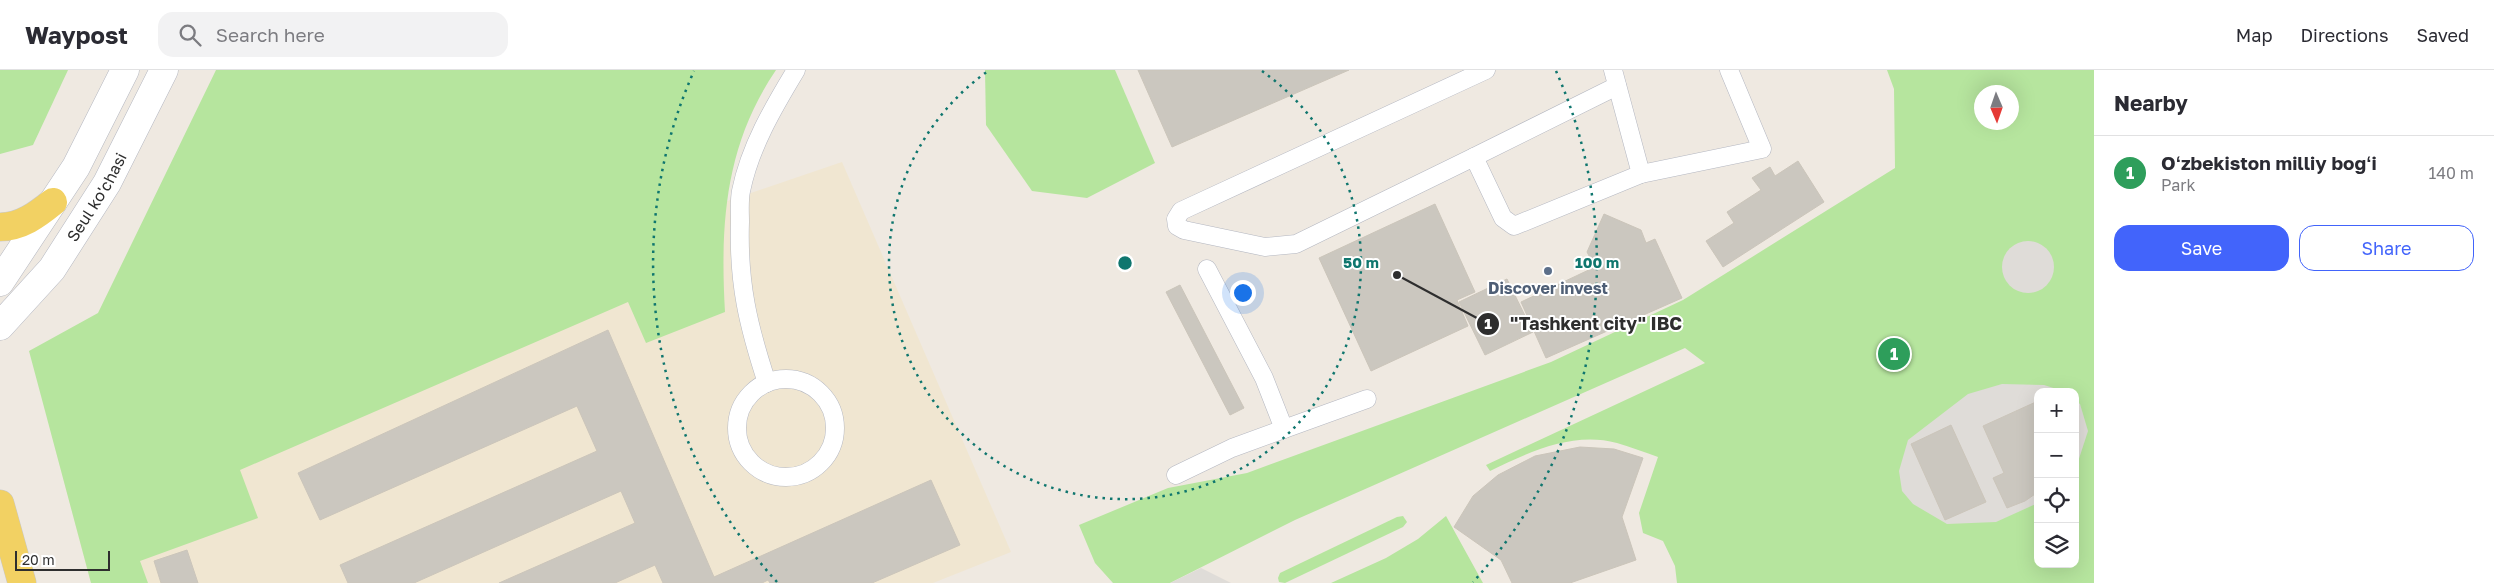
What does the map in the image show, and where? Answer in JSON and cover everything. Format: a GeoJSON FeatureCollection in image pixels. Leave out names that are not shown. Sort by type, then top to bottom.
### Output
{"type":"FeatureCollection","features":[{"type":"Feature","properties":{"kind":"main road","name":"Seul ko'chasi"},"geometry":{"type":"LineString","coordinates":[[0,282],[76,167],[125,70]]}},
{"type":"Feature","properties":{"kind":"main road","name":"Seul ko'chasi"},"geometry":{"type":"LineString","coordinates":[[4,319],[52,268],[107,183],[164,70]]}},
{"type":"Feature","properties":{"kind":"main road"},"geometry":{"type":"LineString","coordinates":[[0,227],[22,223],[53,202]]}},
{"type":"Feature","properties":{"kind":"main road"},"geometry":{"type":"LineString","coordinates":[[0,504],[22,583]]}},
{"type":"Feature","properties":{"kind":"lane"},"geometry":{"type":"LineString","coordinates":[[768,383],[749,327],[741,280],[741,192],[756,143],[775,104],[796,70]]}},
{"type":"Feature","properties":{"kind":"lane"},"geometry":{"type":"LineString","coordinates":[[1486,70],[1181,211],[1176,219],[1177,226],[1184,230],[1265,247],[1296,244],[1474,157],[1615,78],[1641,174]]}},
{"type":"Feature","properties":{"kind":"lane"},"geometry":{"type":"LineString","coordinates":[[1474,157],[1502,218],[1514,226],[1641,174],[1762,149],[1729,70]]}},
{"type":"Feature","properties":{"kind":"lane"},"geometry":{"type":"LineString","coordinates":[[1207,269],[1264,378],[1284,429]]}},
{"type":"Feature","properties":{"kind":"lane"},"geometry":{"type":"LineString","coordinates":[[790,380],[813,387],[824,397],[833,413],[836,426],[833,443],[826,457],[814,469],[799,476],[783,477],[760,468],[743,452],[738,436],[738,419],[743,404],[754,392],[768,383],[790,380]]}},
{"type":"Feature","properties":{"kind":"lane"},"geometry":{"type":"LineString","coordinates":[[1176,475],[1232,448],[1367,398]]}},
{"type":"Feature","properties":{"kind":"shaded area"},"geometry":{"type":"Polygon","coordinates":[[[842,162],[1011,552],[933,583],[91,583],[51,432],[842,162]]]}},
{"type":"Feature","properties":{"kind":"shaded area"},"geometry":{"type":"Polygon","coordinates":[[[2028,241],[2038,243],[2046,249],[2052,257],[2054,267],[2052,277],[2046,285],[2038,291],[2028,293],[2018,291],[2010,285],[2004,277],[2002,267],[2004,257],[2010,249],[2018,243],[2028,241]]]}},
{"type":"Feature","properties":{"kind":"shaded area"},"geometry":{"type":"Polygon","coordinates":[[[2002,384],[2044,385],[2053,388],[2034,388],[2034,505],[1996,522],[1947,524],[1913,504],[1902,491],[1899,471],[1908,440],[1968,394],[2002,384]]]}},
{"type":"Feature","properties":{"kind":"shaded area"},"geometry":{"type":"Polygon","coordinates":[[[2079,403],[2080,404],[2088,431],[2079,459],[2079,403]]]}},
{"type":"Feature","properties":{"kind":"shaded area"},"geometry":{"type":"Polygon","coordinates":[[[1201,568],[1231,583],[1170,583],[1201,568]]]}},
{"type":"Feature","properties":{"kind":"green space"},"geometry":{"type":"Polygon","coordinates":[[[0,70],[68,70],[33,145],[0,154],[0,70]]]}},
{"type":"Feature","properties":{"kind":"green space"},"geometry":{"type":"Polygon","coordinates":[[[216,70],[776,70],[759,98],[736,156],[725,217],[725,312],[646,343],[628,302],[240,470],[258,518],[140,561],[148,583],[91,583],[29,351],[98,313],[216,70]]]}},
{"type":"Feature","properties":{"kind":"green space"},"geometry":{"type":"Polygon","coordinates":[[[985,70],[1115,70],[1155,163],[1087,198],[1032,191],[986,125],[985,70]]]}},
{"type":"Feature","properties":{"kind":"green space"},"geometry":{"type":"Polygon","coordinates":[[[1887,70],[2094,70],[2094,583],[1677,583],[1675,566],[1663,541],[1643,533],[1639,513],[1658,457],[1617,443],[1601,440],[1584,440],[1552,445],[1490,471],[1486,465],[1705,363],[1685,348],[1295,520],[1170,583],[1113,583],[1095,563],[1079,525],[1168,488],[1247,473],[1551,362],[1683,300],[1895,168],[1894,89],[1887,70]]]}},
{"type":"Feature","properties":{"kind":"green space"},"geometry":{"type":"Polygon","coordinates":[[[1403,516],[1407,522],[1403,527],[1285,583],[1279,582],[1280,573],[1397,517],[1403,516]]]}},
{"type":"Feature","properties":{"kind":"green space"},"geometry":{"type":"Polygon","coordinates":[[[1446,516],[1483,583],[1331,583],[1386,558],[1418,539],[1446,516]]]}},
{"type":"Feature","properties":{"kind":"building"},"geometry":{"type":"Polygon","coordinates":[[[1138,70],[1349,70],[1172,147],[1138,70]]]}},
{"type":"Feature","properties":{"kind":"building"},"geometry":{"type":"Polygon","coordinates":[[[1798,161],[1824,202],[1723,267],[1706,241],[1734,223],[1727,212],[1761,190],[1752,178],[1770,167],[1775,176],[1798,161]]]}},
{"type":"Feature","properties":{"kind":"building"},"geometry":{"type":"Polygon","coordinates":[[[1435,204],[1475,292],[1457,300],[1468,326],[1371,371],[1319,258],[1435,204]]]}},
{"type":"Feature","properties":{"kind":"building"},"geometry":{"type":"Polygon","coordinates":[[[1604,214],[1641,230],[1646,243],[1655,239],[1682,298],[1546,358],[1521,302],[1595,267],[1587,252],[1604,214]]]}},
{"type":"Feature","properties":{"kind":"building"},"geometry":{"type":"Polygon","coordinates":[[[1507,279],[1533,332],[1485,355],[1459,302],[1507,279]]]}},
{"type":"Feature","properties":{"kind":"building"},"geometry":{"type":"Polygon","coordinates":[[[1180,285],[1244,408],[1230,415],[1166,292],[1180,285]]]}},
{"type":"Feature","properties":{"kind":"building"},"geometry":{"type":"Polygon","coordinates":[[[608,330],[714,577],[931,480],[960,545],[872,583],[770,583],[768,580],[762,583],[663,583],[655,565],[615,583],[499,583],[635,523],[621,491],[414,583],[348,583],[340,565],[597,451],[577,406],[320,520],[298,473],[608,330]]]}},
{"type":"Feature","properties":{"kind":"building"},"geometry":{"type":"Polygon","coordinates":[[[2034,403],[2034,495],[2025,501],[2007,508],[1993,478],[2004,473],[1983,426],[2034,403]]]}},
{"type":"Feature","properties":{"kind":"building"},"geometry":{"type":"Polygon","coordinates":[[[1951,425],[1986,502],[1945,520],[1911,444],[1951,425]]]}},
{"type":"Feature","properties":{"kind":"building"},"geometry":{"type":"Polygon","coordinates":[[[1580,447],[1614,449],[1643,458],[1622,517],[1636,560],[1570,583],[1512,583],[1501,560],[1454,527],[1473,496],[1498,475],[1535,456],[1580,447]]]}},
{"type":"Feature","properties":{"kind":"building"},"geometry":{"type":"Polygon","coordinates":[[[187,550],[198,583],[161,583],[154,561],[187,550]]]}},
{"type":"Feature","properties":{"kind":"place","name":"Discover invest"},"geometry":{"type":"Point","coordinates":[1548,271]}},
{"type":"Feature","properties":{"kind":"place","name":"\"Tashkent city\" IBC"},"geometry":{"type":"Point","coordinates":[1397,275]}},
{"type":"Feature","properties":{"kind":"place","name":"Oʻzbekiston milliy bogʻi"},"geometry":{"type":"Point","coordinates":[1894,354]}}]}
